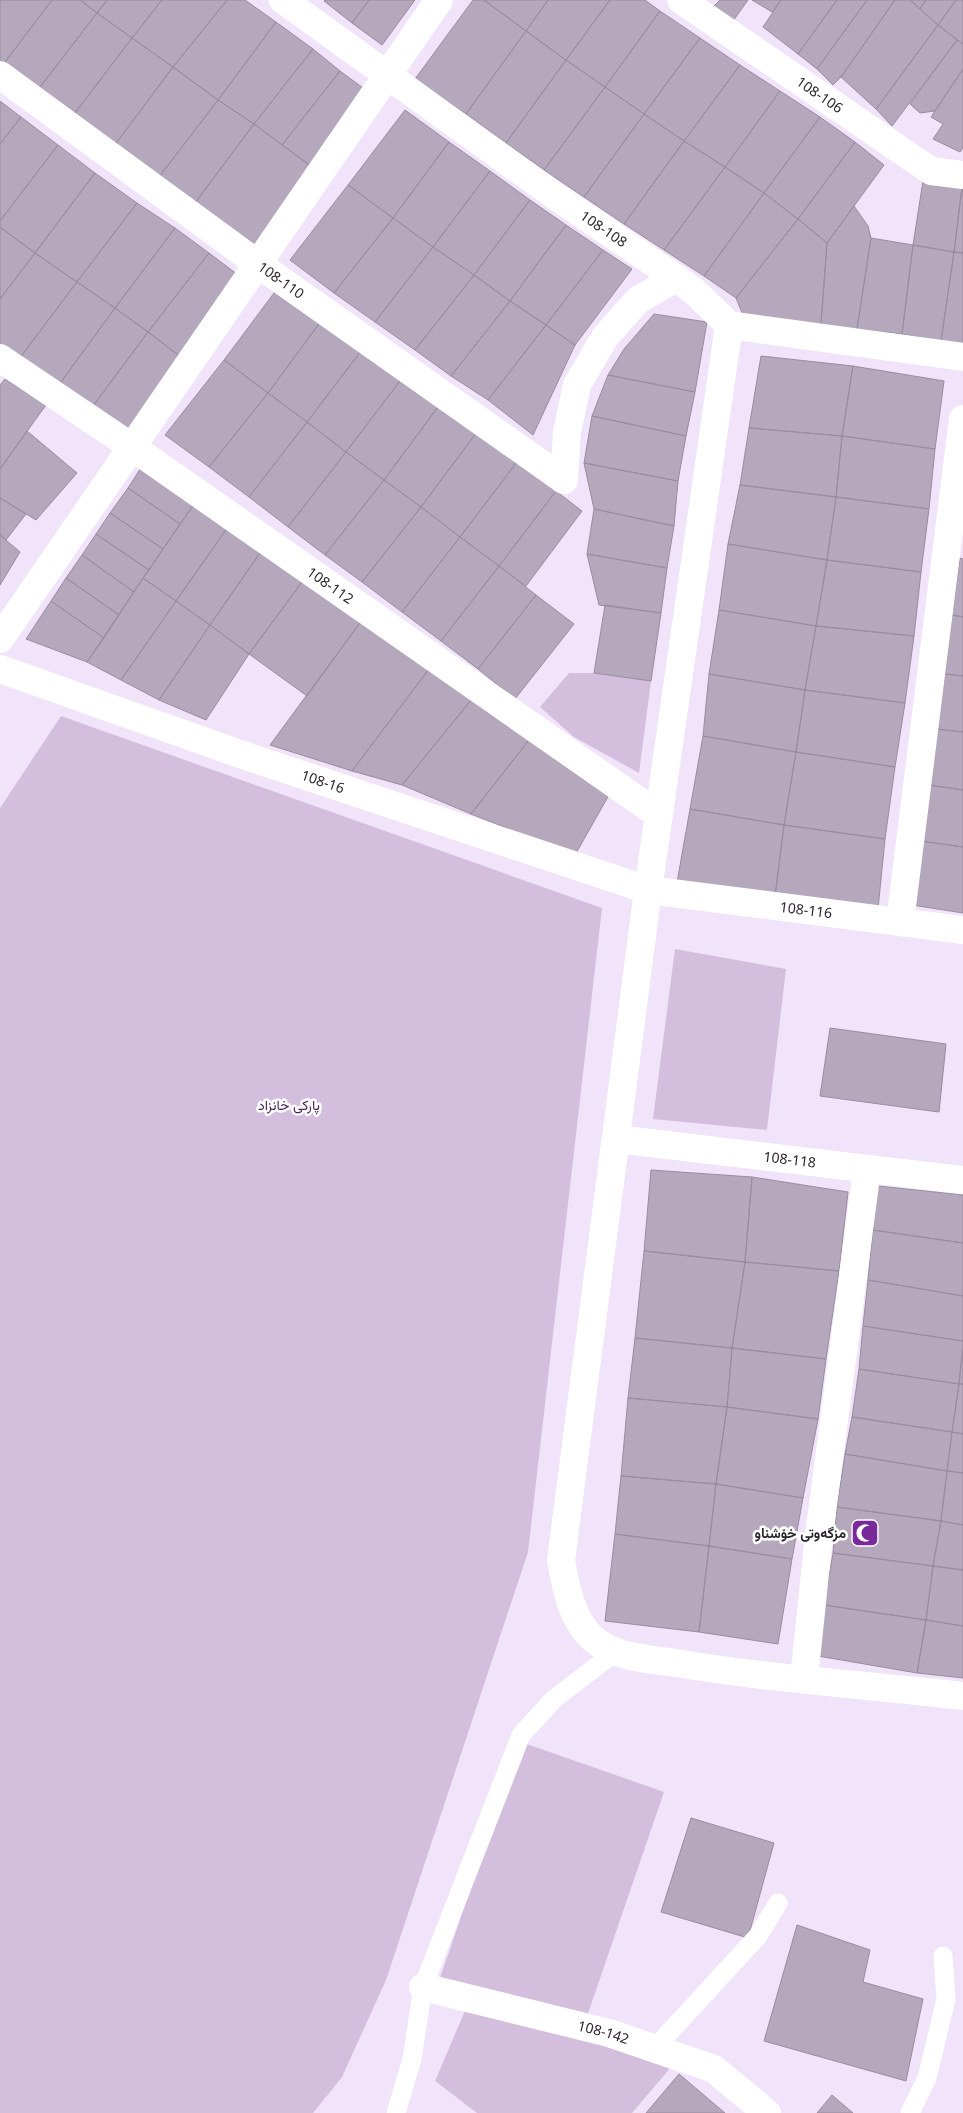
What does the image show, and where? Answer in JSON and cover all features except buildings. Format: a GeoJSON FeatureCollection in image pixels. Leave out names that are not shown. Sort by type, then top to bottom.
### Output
{"type":"FeatureCollection","features":[{"type":"Feature","properties":{"kind":"street","name":"108-108"},"geometry":{"type":"LineString","coordinates":[[284,0],[558,198],[676,278],[729,325]]}},
{"type":"Feature","properties":{"kind":"street"},"geometry":{"type":"LineString","coordinates":[[0,639],[439,0]]}},
{"type":"Feature","properties":{"kind":"street","name":"108-106"},"geometry":{"type":"LineString","coordinates":[[681,0],[931,171],[963,175]]}},
{"type":"Feature","properties":{"kind":"street","name":"108-110"},"geometry":{"type":"LineString","coordinates":[[0,75],[258,264],[564,480],[567,432],[577,385],[605,337],[638,300],[676,278]]}},
{"type":"Feature","properties":{"kind":"street"},"geometry":{"type":"LineString","coordinates":[[963,357],[729,325],[648,890],[561,1560],[566,1590],[578,1619],[595,1640],[614,1653],[715,1669],[963,1696]]}},
{"type":"Feature","properties":{"kind":"street","name":"108-112"},"geometry":{"type":"LineString","coordinates":[[0,358],[132,447],[659,815]]}},
{"type":"Feature","properties":{"kind":"street"},"geometry":{"type":"LineString","coordinates":[[900,922],[963,419]]}},
{"type":"Feature","properties":{"kind":"street","name":"108-16"},"geometry":{"type":"LineString","coordinates":[[0,669],[237,753],[648,890]]}},
{"type":"Feature","properties":{"kind":"street","name":"108-116"},"geometry":{"type":"LineString","coordinates":[[648,890],[963,930]]}},
{"type":"Feature","properties":{"kind":"street","name":"108-118"},"geometry":{"type":"LineString","coordinates":[[616,1139],[963,1180]]}},
{"type":"Feature","properties":{"kind":"street"},"geometry":{"type":"LineString","coordinates":[[804,1678],[819,1534],[867,1168]]}},
{"type":"Feature","properties":{"kind":"street","name":"108-142"},"geometry":{"type":"LineString","coordinates":[[423,1987],[608,2033],[714,2069],[767,2113]]}},
{"type":"Feature","properties":{"kind":"lane"},"geometry":{"type":"LineString","coordinates":[[396,2113],[412,2059],[423,1987],[521,1735],[554,1699],[614,1653]]}},
{"type":"Feature","properties":{"kind":"lane"},"geometry":{"type":"LineString","coordinates":[[654,2048],[758,1936],[778,1902]]}},
{"type":"Feature","properties":{"kind":"lane"},"geometry":{"type":"LineString","coordinates":[[910,2113],[927,2078],[946,1999],[943,1956]]}},
{"type":"Feature","properties":{"kind":"green space"},"geometry":{"type":"Polygon","coordinates":[[[569,673],[594,673],[651,681],[639,773],[574,737],[540,707],[569,673]]]}},
{"type":"Feature","properties":{"kind":"green space","name":"پارکی خانزاد"},"geometry":{"type":"Polygon","coordinates":[[[61,716],[602,908],[528,1552],[386,1980],[342,2077],[313,2113],[0,2113],[0,808],[61,716]]]}},
{"type":"Feature","properties":{"kind":"green space"},"geometry":{"type":"Polygon","coordinates":[[[675,949],[786,969],[767,1130],[653,1119],[675,949]]]}},
{"type":"Feature","properties":{"kind":"green space"},"geometry":{"type":"Polygon","coordinates":[[[521,1742],[664,1792],[583,2028],[440,1978],[521,1742]]]}},
{"type":"Feature","properties":{"kind":"green space"},"geometry":{"type":"Polygon","coordinates":[[[467,2006],[672,2066],[632,2113],[477,2113],[435,2081],[467,2006]]]}},
{"type":"Feature","properties":{"kind":"place","name":"مزگەوتی خۆشناو"},"geometry":{"type":"Point","coordinates":[865,1533]}}]}
